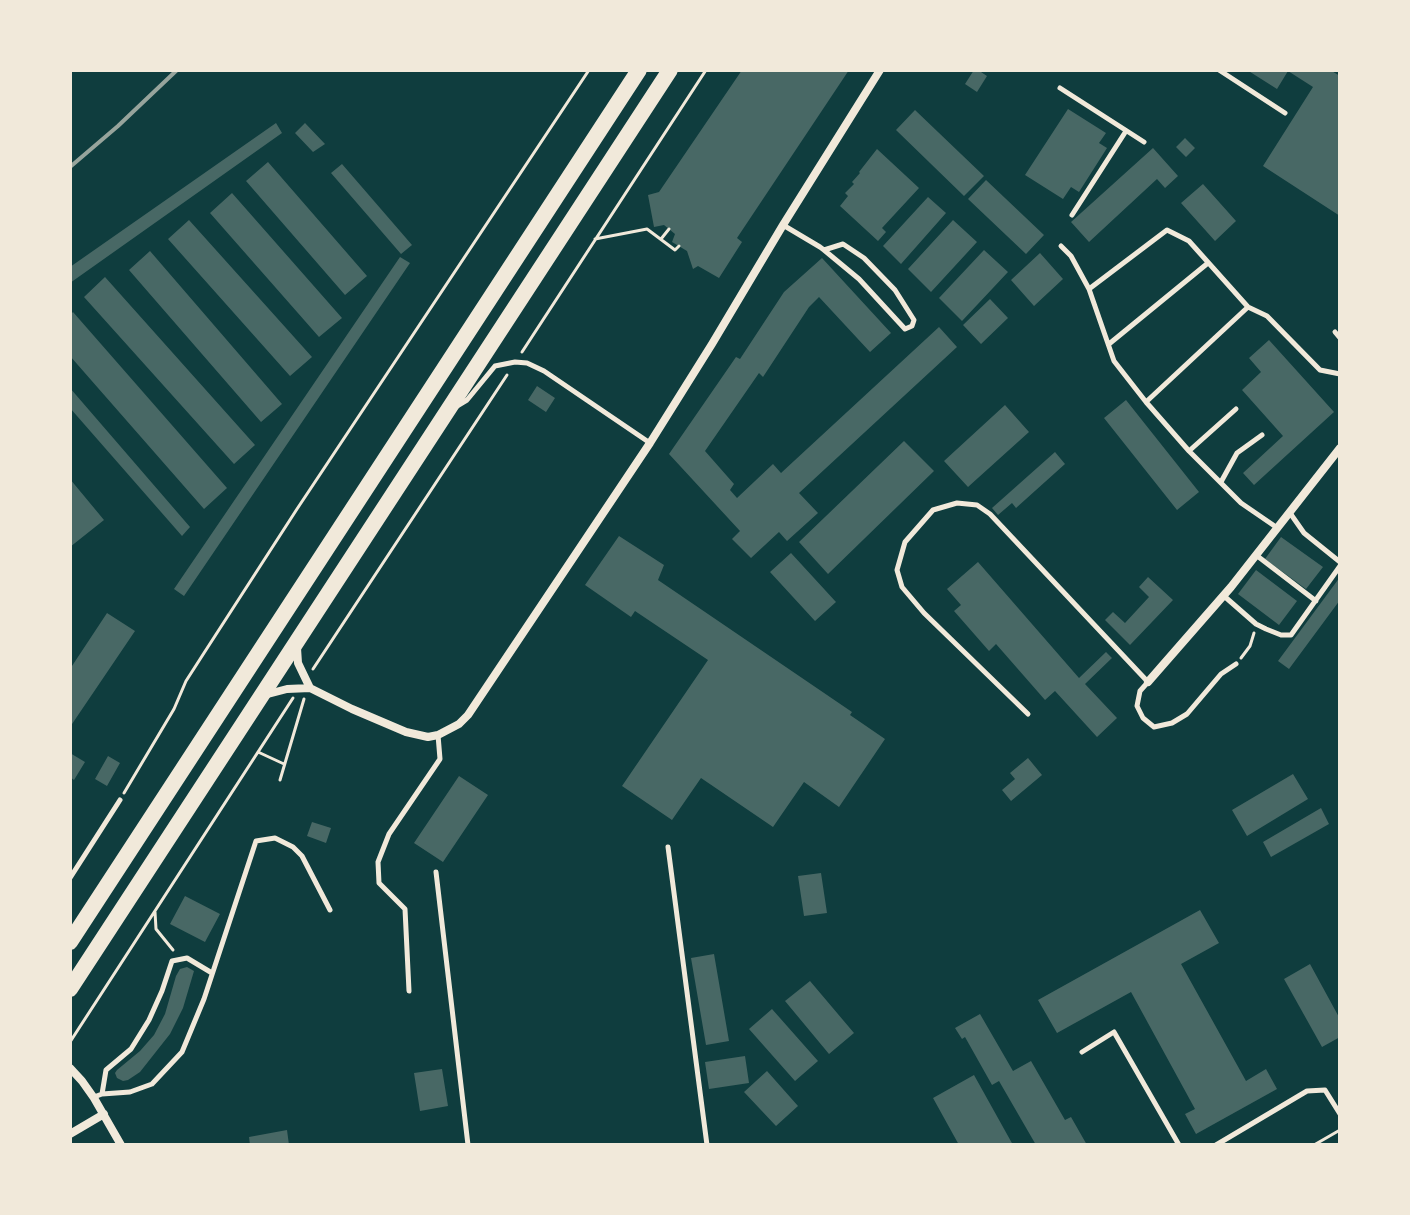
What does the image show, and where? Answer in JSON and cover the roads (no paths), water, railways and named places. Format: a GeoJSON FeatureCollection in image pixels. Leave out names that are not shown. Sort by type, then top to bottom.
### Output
{"type":"FeatureCollection","features":[{"type":"Feature","properties":{"kind":"highway"},"geometry":{"type":"LineString","coordinates":[[70,942],[639,70]]}},
{"type":"Feature","properties":{"kind":"highway"},"geometry":{"type":"LineString","coordinates":[[70,989],[670,70]]}},
{"type":"Feature","properties":{"kind":"street"},"geometry":{"type":"LineString","coordinates":[[261,696],[305,686],[406,732],[428,737],[459,724],[468,715],[650,443],[880,70]]}},
{"type":"Feature","properties":{"kind":"street"},"geometry":{"type":"LineString","coordinates":[[1148,682],[1224,596],[1340,448]]}},
{"type":"Feature","properties":{"kind":"street"},"geometry":{"type":"LineString","coordinates":[[296,643],[305,686]]}},
{"type":"Feature","properties":{"kind":"street"},"geometry":{"type":"LineString","coordinates":[[70,1068],[98,1096],[121,1145]]}},
{"type":"Feature","properties":{"kind":"street"},"geometry":{"type":"LineString","coordinates":[[70,1134],[104,1114]]}},
{"type":"Feature","properties":{"kind":"lane"},"geometry":{"type":"LineString","coordinates":[[1219,70],[1285,113]]}},
{"type":"Feature","properties":{"kind":"lane"},"geometry":{"type":"LineString","coordinates":[[1060,88],[1144,142]]}},
{"type":"Feature","properties":{"kind":"lane"},"geometry":{"type":"LineString","coordinates":[[1072,215],[1126,131]]}},
{"type":"Feature","properties":{"kind":"lane"},"geometry":{"type":"LineString","coordinates":[[783,225],[824,250],[859,279],[905,329],[912,326],[914,320],[895,290],[864,258],[843,244],[824,250]]}},
{"type":"Feature","properties":{"kind":"lane"},"geometry":{"type":"LineString","coordinates":[[1089,289],[1167,230],[1189,241],[1248,307],[1267,316],[1320,370],[1340,374]]}},
{"type":"Feature","properties":{"kind":"lane"},"geometry":{"type":"LineString","coordinates":[[1061,246],[1071,256],[1089,289],[1114,361],[1189,451],[1241,503],[1276,527]]}},
{"type":"Feature","properties":{"kind":"lane"},"geometry":{"type":"LineString","coordinates":[[1109,344],[1208,263]]}},
{"type":"Feature","properties":{"kind":"lane"},"geometry":{"type":"LineString","coordinates":[[1146,402],[1248,307]]}},
{"type":"Feature","properties":{"kind":"lane"},"geometry":{"type":"LineString","coordinates":[[1335,332],[1340,338]]}},
{"type":"Feature","properties":{"kind":"lane"},"geometry":{"type":"LineString","coordinates":[[449,410],[467,400],[495,366],[527,363],[544,371],[650,443]]}},
{"type":"Feature","properties":{"kind":"lane"},"geometry":{"type":"LineString","coordinates":[[1189,451],[1236,409]]}},
{"type":"Feature","properties":{"kind":"lane"},"geometry":{"type":"LineString","coordinates":[[1221,482],[1237,453],[1262,435]]}},
{"type":"Feature","properties":{"kind":"lane"},"geometry":{"type":"LineString","coordinates":[[1028,714],[924,613],[902,587],[897,570],[905,542],[933,510],[957,503],[977,505],[990,514],[1148,682],[1140,691],[1137,706],[1143,718],[1154,727],[1172,723],[1187,714],[1221,674],[1236,664]]}},
{"type":"Feature","properties":{"kind":"lane"},"geometry":{"type":"LineString","coordinates":[[1224,596],[1256,624],[1281,635],[1291,635],[1340,564],[1304,533],[1289,511]]}},
{"type":"Feature","properties":{"kind":"lane"},"geometry":{"type":"LineString","coordinates":[[1256,555],[1316,601]]}},
{"type":"Feature","properties":{"kind":"lane"},"geometry":{"type":"LineString","coordinates":[[409,991],[405,909],[379,883],[378,862],[389,834],[440,759],[438,735]]}},
{"type":"Feature","properties":{"kind":"lane"},"geometry":{"type":"LineString","coordinates":[[70,878],[120,800]]}},
{"type":"Feature","properties":{"kind":"lane"},"geometry":{"type":"LineString","coordinates":[[212,973],[187,958],[172,961],[149,1020],[131,1049],[106,1070],[98,1096],[130,1092],[152,1084],[182,1052],[194,1025],[212,973],[256,841],[275,838],[293,847],[302,856],[330,910]]}},
{"type":"Feature","properties":{"kind":"lane"},"geometry":{"type":"LineString","coordinates":[[668,847],[707,1145]]}},
{"type":"Feature","properties":{"kind":"lane"},"geometry":{"type":"LineString","coordinates":[[436,872],[468,1145]]}},
{"type":"Feature","properties":{"kind":"lane"},"geometry":{"type":"LineString","coordinates":[[1082,1052],[1114,1032],[1179,1145]]}},
{"type":"Feature","properties":{"kind":"lane"},"geometry":{"type":"LineString","coordinates":[[1216,1145],[1307,1091],[1325,1090],[1340,1114]]}},
{"type":"Feature","properties":{"kind":"railway"},"geometry":{"type":"LineString","coordinates":[[70,167],[177,70]]}}]}
